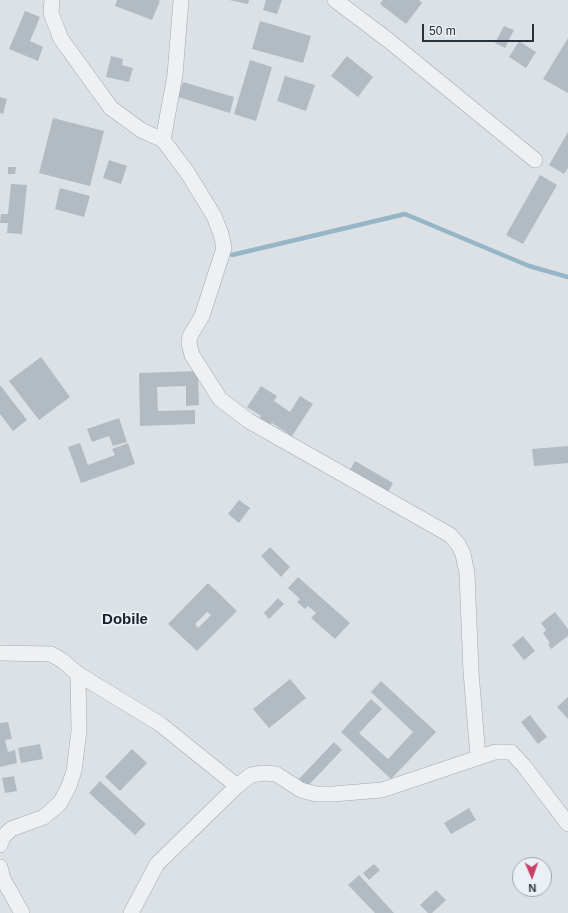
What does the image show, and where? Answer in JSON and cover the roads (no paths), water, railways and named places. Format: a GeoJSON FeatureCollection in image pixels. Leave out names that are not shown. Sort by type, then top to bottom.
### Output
{"type":"FeatureCollection","features":[{"type":"Feature","properties":{"kind":"street"},"geometry":{"type":"LineString","coordinates":[[52,0],[51,13],[61,39],[111,108],[141,130],[163,140],[187,172],[214,216],[221,234],[224,248],[202,316],[190,336],[189,343],[192,355],[220,399],[249,421],[450,535],[463,554],[467,573],[471,672],[478,757]]}},
{"type":"Feature","properties":{"kind":"street"},"geometry":{"type":"LineString","coordinates":[[163,140],[175,75],[181,0]]}},
{"type":"Feature","properties":{"kind":"street"},"geometry":{"type":"LineString","coordinates":[[335,0],[388,40],[535,160]]}},
{"type":"Feature","properties":{"kind":"street"},"geometry":{"type":"LineString","coordinates":[[0,653],[51,654],[64,661],[78,674],[160,724],[237,786]]}},
{"type":"Feature","properties":{"kind":"street"},"geometry":{"type":"LineString","coordinates":[[0,846],[3,837],[11,829],[44,817],[60,803],[69,786],[74,771],[79,731],[78,674]]}},
{"type":"Feature","properties":{"kind":"street"},"geometry":{"type":"LineString","coordinates":[[131,913],[157,864],[237,786],[251,775],[263,772],[276,774],[302,790],[316,794],[382,790],[494,752],[511,752],[521,762],[568,824]]}},
{"type":"Feature","properties":{"kind":"street"},"geometry":{"type":"LineString","coordinates":[[0,867],[3,879],[22,913]]}},
{"type":"Feature","properties":{"kind":"waterway"},"geometry":{"type":"LineString","coordinates":[[232,255],[405,214],[529,266],[568,277]]}},
{"type":"Feature","properties":{"kind":"district","name":"Dobile"},"geometry":{"type":"Point","coordinates":[125,620]}}]}
